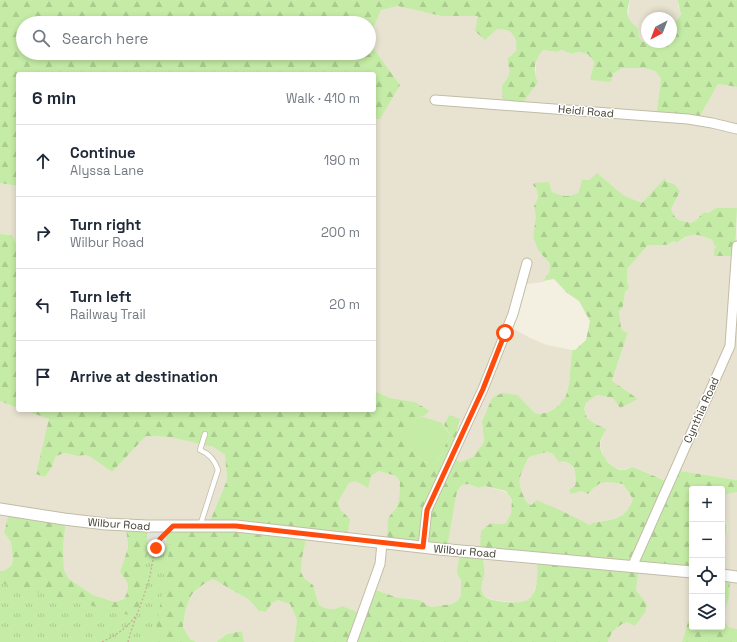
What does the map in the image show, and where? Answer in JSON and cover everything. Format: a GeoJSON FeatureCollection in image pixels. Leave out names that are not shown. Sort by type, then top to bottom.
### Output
{"type":"FeatureCollection","features":[{"type":"Feature","properties":{"kind":"street","name":"Heidi Road"},"geometry":{"type":"LineString","coordinates":[[435,100],[688,119],[712,122],[737,129]]}},
{"type":"Feature","properties":{"kind":"street","name":"Cynthia Road"},"geometry":{"type":"LineString","coordinates":[[632,566],[730,346],[737,246]]}},
{"type":"Feature","properties":{"kind":"street"},"geometry":{"type":"LineString","coordinates":[[423,547],[427,510],[483,389],[512,314],[527,263]]}},
{"type":"Feature","properties":{"kind":"street","name":"Wilbur Road"},"geometry":{"type":"LineString","coordinates":[[0,509],[24,514],[99,523],[173,526],[236,526],[382,543],[689,572]]}},
{"type":"Feature","properties":{"kind":"street"},"geometry":{"type":"LineString","coordinates":[[352,642],[380,564],[382,543]]}},
{"type":"Feature","properties":{"kind":"street"},"geometry":{"type":"LineString","coordinates":[[725,575],[737,577]]}},
{"type":"Feature","properties":{"kind":"lane"},"geometry":{"type":"LineString","coordinates":[[200,526],[218,470],[215,462],[208,453],[200,450],[205,434]]}},
{"type":"Feature","properties":{"kind":"path"},"geometry":{"type":"LineString","coordinates":[[128,642],[149,581],[156,548],[160,539],[173,526]]}},
{"type":"Feature","properties":{"kind":"path"},"geometry":{"type":"LineString","coordinates":[[102,642],[125,629],[137,614]]}},
{"type":"Feature","properties":{"kind":"shaded area"},"geometry":{"type":"Polygon","coordinates":[[[630,0],[677,0],[681,14],[677,20],[677,12],[641,12],[641,40],[639,37],[638,28],[629,21],[628,16],[630,0]]]}},
{"type":"Feature","properties":{"kind":"shaded area"},"geometry":{"type":"Polygon","coordinates":[[[398,6],[441,16],[479,16],[497,29],[505,29],[513,34],[517,45],[516,51],[507,59],[510,73],[509,77],[535,77],[537,57],[543,50],[556,52],[562,50],[572,54],[579,52],[588,54],[594,62],[590,80],[613,74],[622,68],[643,68],[655,71],[661,79],[656,117],[697,121],[718,84],[737,87],[737,209],[716,208],[708,213],[704,212],[691,223],[679,220],[675,218],[671,209],[674,184],[666,180],[642,203],[623,195],[597,174],[589,180],[582,180],[578,193],[573,196],[560,196],[552,192],[549,183],[533,185],[537,190],[538,198],[534,206],[537,217],[533,237],[538,250],[550,264],[549,273],[543,282],[527,284],[520,287],[507,325],[530,338],[547,345],[572,350],[569,384],[566,396],[558,406],[549,412],[540,414],[535,413],[517,396],[482,422],[484,442],[473,457],[460,462],[457,460],[453,449],[460,422],[444,425],[442,423],[416,419],[424,416],[430,411],[415,402],[390,398],[376,392],[376,120],[378,120],[400,85],[376,52],[376,22],[381,10],[398,6]]]}},
{"type":"Feature","properties":{"kind":"shaded area"},"geometry":{"type":"Polygon","coordinates":[[[0,183],[16,186],[16,244],[12,235],[0,234],[0,183]]]}},
{"type":"Feature","properties":{"kind":"shaded area"},"geometry":{"type":"Polygon","coordinates":[[[737,228],[737,480],[674,470],[667,481],[633,467],[623,470],[613,467],[604,457],[600,446],[607,429],[595,424],[587,418],[584,409],[586,403],[597,395],[613,398],[623,406],[638,399],[612,382],[628,332],[623,331],[620,328],[619,312],[623,306],[625,292],[629,288],[627,282],[627,269],[648,245],[666,245],[674,241],[677,243],[691,234],[702,235],[712,240],[714,245],[736,254],[737,228]]]}},
{"type":"Feature","properties":{"kind":"shaded area"},"geometry":{"type":"Polygon","coordinates":[[[0,401],[16,407],[16,412],[30,412],[50,419],[36,474],[45,477],[52,467],[56,456],[65,453],[76,456],[84,454],[89,456],[112,472],[146,436],[171,437],[213,447],[225,455],[227,480],[208,526],[126,527],[128,548],[120,572],[127,579],[128,591],[124,599],[115,602],[93,595],[69,579],[64,570],[63,547],[66,520],[4,533],[11,542],[13,560],[11,566],[3,571],[0,571],[0,401]]]}},
{"type":"Feature","properties":{"kind":"shaded area"},"geometry":{"type":"Polygon","coordinates":[[[547,452],[553,454],[559,461],[565,460],[570,462],[577,477],[575,486],[588,494],[595,485],[605,481],[623,484],[633,499],[629,509],[619,518],[593,523],[590,525],[527,504],[520,489],[520,477],[522,470],[529,457],[547,452]]]}},
{"type":"Feature","properties":{"kind":"shaded area"},"geometry":{"type":"Polygon","coordinates":[[[379,471],[396,476],[400,482],[397,507],[388,518],[447,549],[457,491],[462,485],[468,484],[479,488],[485,486],[506,492],[512,500],[511,513],[506,523],[491,523],[480,553],[457,572],[461,581],[461,595],[458,600],[452,604],[431,607],[419,600],[395,597],[375,589],[366,614],[327,610],[319,605],[313,585],[304,578],[301,572],[307,534],[350,519],[340,509],[338,502],[349,483],[371,476],[379,471]]]}},
{"type":"Feature","properties":{"kind":"shaded area"},"geometry":{"type":"Polygon","coordinates":[[[737,492],[737,629],[728,627],[725,620],[725,610],[729,598],[725,585],[725,538],[728,530],[727,522],[725,520],[725,494],[737,492]]]}},
{"type":"Feature","properties":{"kind":"shaded area"},"geometry":{"type":"Polygon","coordinates":[[[147,529],[167,529],[166,547],[147,546],[147,529]]]}},
{"type":"Feature","properties":{"kind":"shaded area"},"geometry":{"type":"Polygon","coordinates":[[[483,554],[537,561],[537,581],[533,595],[528,601],[521,603],[493,600],[486,597],[481,591],[484,575],[483,554]]]}},
{"type":"Feature","properties":{"kind":"shaded area"},"geometry":{"type":"Polygon","coordinates":[[[639,568],[689,573],[689,619],[682,642],[608,642],[610,634],[620,624],[627,622],[647,604],[636,590],[639,568]]]}},
{"type":"Feature","properties":{"kind":"shaded area"},"geometry":{"type":"Polygon","coordinates":[[[213,579],[248,599],[259,611],[266,612],[272,603],[278,600],[290,604],[297,620],[294,642],[244,642],[242,631],[227,634],[216,642],[197,642],[190,639],[183,627],[188,600],[200,585],[213,579]]]}},
{"type":"Feature","properties":{"kind":"green space"},"geometry":{"type":"Polygon","coordinates":[[[0,0],[630,0],[627,13],[631,22],[638,28],[639,37],[641,40],[641,48],[677,48],[677,20],[681,14],[677,0],[737,0],[737,87],[718,84],[697,121],[656,117],[661,79],[655,71],[643,68],[622,68],[613,74],[611,82],[590,80],[594,62],[588,54],[579,52],[572,54],[562,50],[556,52],[543,50],[536,61],[535,66],[535,74],[538,82],[522,104],[503,104],[502,85],[509,75],[507,59],[516,51],[515,38],[506,30],[497,29],[485,40],[475,31],[478,16],[441,16],[398,6],[381,10],[376,22],[376,16],[16,16],[16,60],[376,60],[376,52],[400,85],[380,119],[376,120],[376,72],[16,72],[16,186],[0,183],[0,0]]]}},
{"type":"Feature","properties":{"kind":"green space"},"geometry":{"type":"Polygon","coordinates":[[[597,173],[623,195],[642,203],[665,178],[666,181],[674,184],[680,191],[671,209],[675,217],[679,220],[691,223],[704,212],[708,213],[716,208],[737,208],[735,256],[714,256],[714,249],[717,248],[712,240],[698,235],[690,235],[677,243],[674,241],[666,245],[648,245],[627,269],[627,282],[629,288],[625,292],[623,306],[619,312],[621,328],[623,331],[628,332],[612,381],[638,399],[620,408],[613,398],[597,395],[586,403],[584,409],[587,418],[595,424],[607,429],[601,440],[601,451],[612,466],[620,470],[633,467],[666,481],[674,470],[737,480],[737,492],[725,494],[725,486],[689,486],[689,573],[639,568],[636,590],[647,604],[645,612],[635,626],[627,622],[621,625],[615,629],[608,642],[294,642],[297,620],[290,604],[278,600],[272,603],[266,612],[259,611],[248,599],[213,579],[198,588],[190,598],[186,610],[183,627],[190,639],[197,642],[0,642],[0,571],[3,571],[11,566],[13,560],[11,542],[4,533],[9,513],[66,520],[63,547],[64,570],[69,579],[93,595],[115,602],[124,599],[128,588],[127,582],[120,572],[128,548],[126,527],[208,526],[227,480],[225,455],[213,447],[170,437],[146,436],[112,472],[89,456],[77,456],[65,453],[56,456],[52,467],[45,477],[36,474],[49,419],[30,412],[376,412],[376,392],[390,398],[415,402],[430,411],[424,416],[416,419],[407,440],[412,451],[422,460],[429,463],[438,461],[450,435],[444,425],[449,415],[460,419],[453,449],[457,460],[460,462],[473,457],[484,442],[482,422],[492,398],[502,393],[517,395],[535,413],[540,414],[549,412],[558,406],[566,396],[569,384],[572,350],[575,350],[586,340],[590,321],[579,301],[567,293],[554,279],[543,281],[549,273],[550,264],[538,250],[533,237],[536,217],[534,206],[538,198],[537,190],[533,185],[534,183],[549,182],[552,192],[568,196],[578,193],[582,180],[589,180],[597,173]],[[547,452],[529,457],[522,470],[520,480],[521,490],[527,503],[532,505],[536,500],[590,525],[592,523],[617,518],[630,506],[633,499],[623,484],[604,482],[592,489],[588,494],[581,491],[571,494],[569,490],[575,486],[575,472],[568,462],[559,462],[553,454],[547,452]],[[379,471],[371,476],[368,488],[356,481],[349,483],[338,502],[340,509],[350,519],[347,537],[307,535],[302,558],[301,572],[304,578],[313,585],[319,605],[330,609],[335,609],[342,606],[364,615],[374,589],[395,597],[419,600],[431,607],[452,604],[458,600],[461,595],[461,581],[457,572],[460,553],[480,552],[481,531],[491,523],[506,523],[511,513],[512,500],[506,491],[485,486],[479,488],[468,484],[462,485],[457,491],[447,549],[387,544],[388,518],[397,507],[399,499],[400,482],[396,476],[379,471]],[[483,554],[484,576],[481,589],[483,594],[486,597],[496,601],[526,601],[532,596],[536,586],[537,561],[483,554]]]}},
{"type":"Feature","properties":{"kind":"green space"},"geometry":{"type":"Polygon","coordinates":[[[0,234],[12,235],[16,244],[16,407],[0,401],[0,234]]]}},
{"type":"Feature","properties":{"kind":"green space"},"geometry":{"type":"Polygon","coordinates":[[[423,417],[442,423],[450,435],[438,461],[432,463],[425,462],[418,457],[409,447],[406,440],[416,419],[423,417]]]}},
{"type":"Feature","properties":{"kind":"green space"},"geometry":{"type":"Polygon","coordinates":[[[725,521],[727,527],[725,537],[725,521]]]}},
{"type":"Feature","properties":{"kind":"green space"},"geometry":{"type":"Polygon","coordinates":[[[175,533],[171,540],[154,642],[0,642],[0,583],[137,617],[148,548],[147,538],[142,534],[175,533]]]}},
{"type":"Feature","properties":{"kind":"green space"},"geometry":{"type":"Polygon","coordinates":[[[725,577],[730,580],[729,598],[725,610],[725,577]]]}},
{"type":"Feature","properties":{"kind":"green space"},"geometry":{"type":"Polygon","coordinates":[[[689,619],[689,630],[725,630],[725,620],[728,627],[737,629],[737,642],[682,642],[689,619]]]}},
{"type":"Feature","properties":{"kind":"green space"},"geometry":{"type":"Polygon","coordinates":[[[242,631],[244,642],[216,642],[227,634],[242,631]]]}},
{"type":"Feature","properties":{"kind":"route"},"geometry":{"type":"LineString","coordinates":[[156,548],[160,539],[173,526],[236,526],[367,542],[423,547],[427,510],[483,389],[505,333]]}}]}
